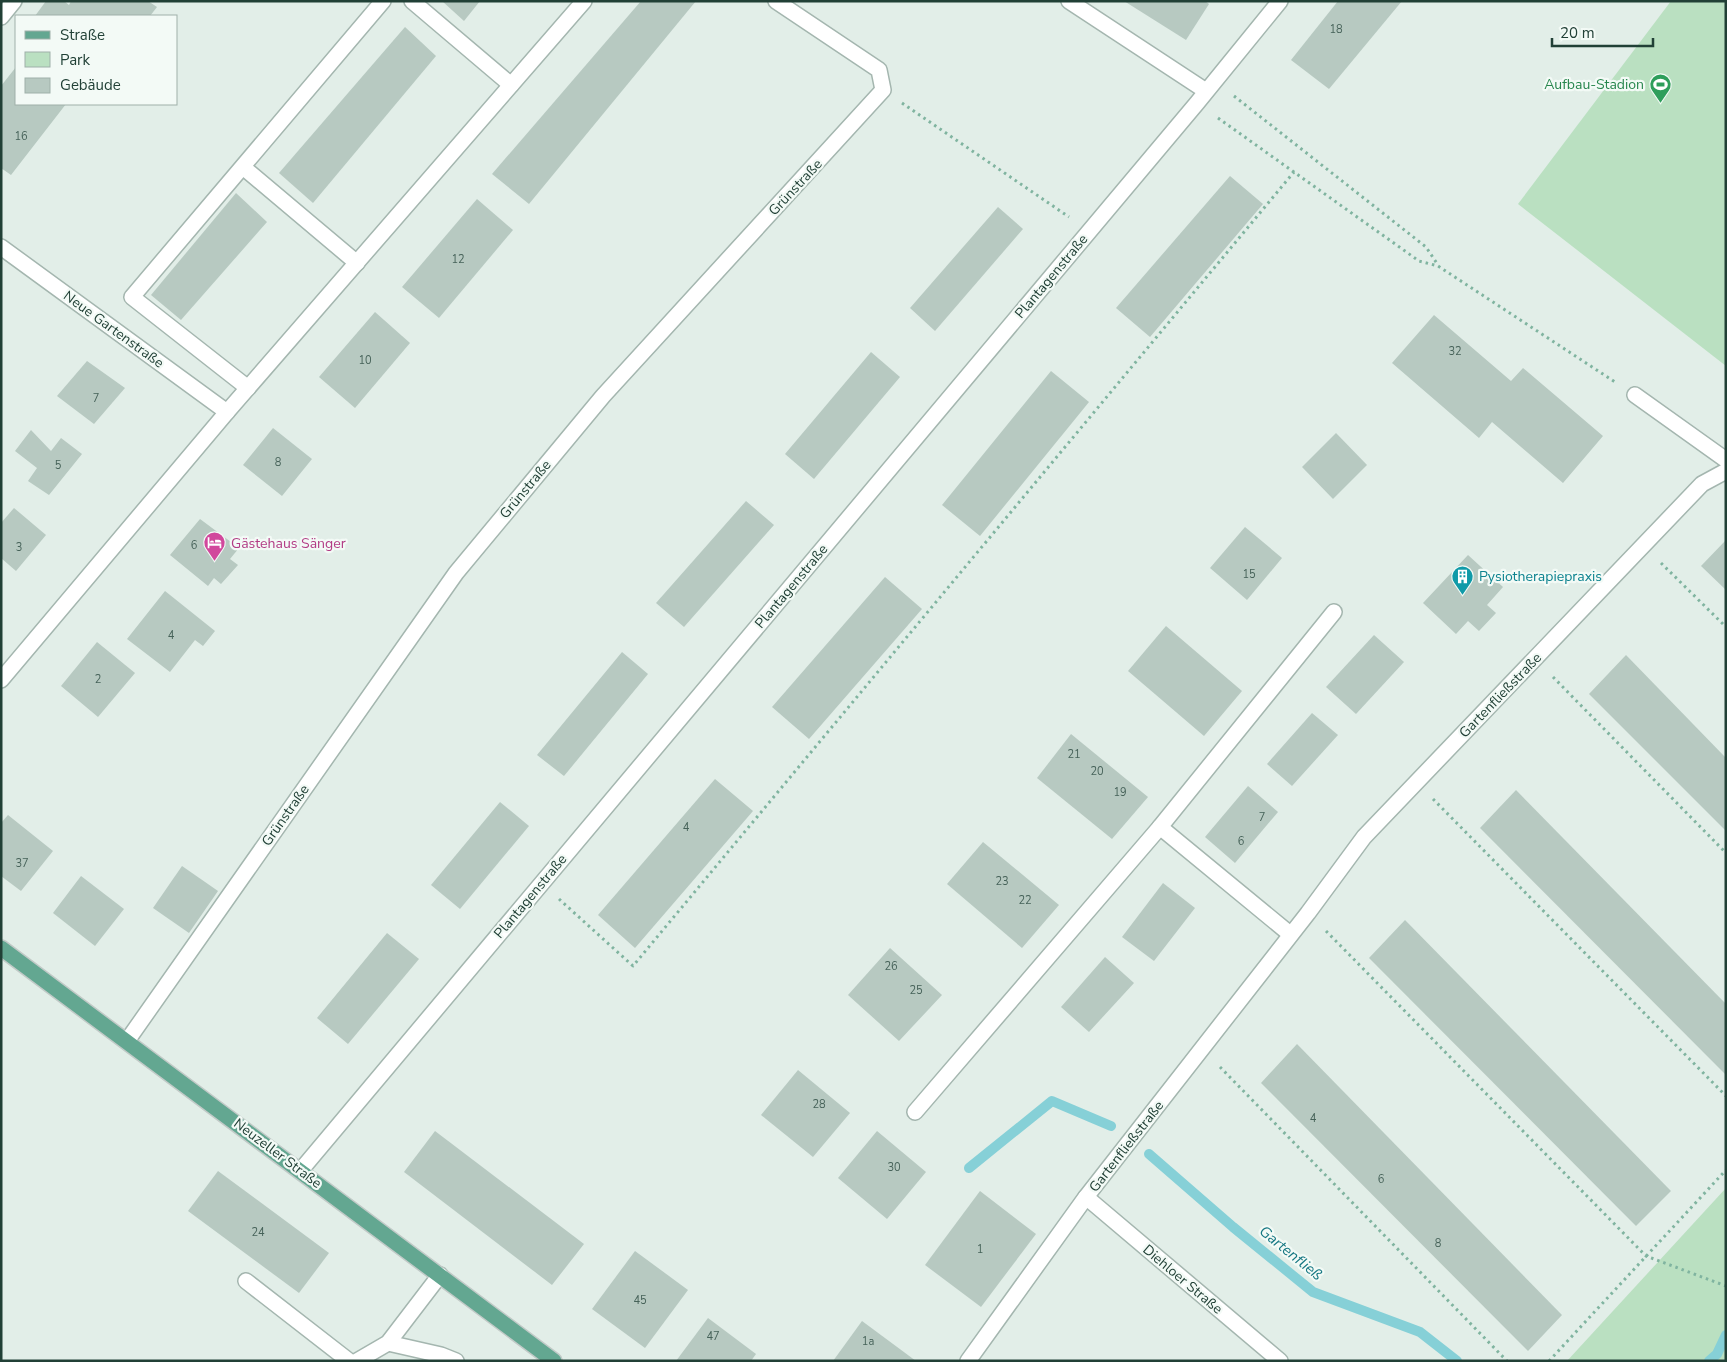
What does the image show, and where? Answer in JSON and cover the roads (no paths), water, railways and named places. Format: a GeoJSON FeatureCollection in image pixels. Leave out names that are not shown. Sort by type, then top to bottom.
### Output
{"type":"FeatureCollection","features":[{"type":"Feature","properties":{"kind":"main road","name":"Neuzeller Straße"},"geometry":{"type":"LineString","coordinates":[[1,948],[301,1170],[554,1361]]}},
{"type":"Feature","properties":{"kind":"street"},"geometry":{"type":"LineString","coordinates":[[1,17],[14,1]]}},
{"type":"Feature","properties":{"kind":"street"},"geometry":{"type":"LineString","coordinates":[[248,388],[132,297],[383,1]]}},
{"type":"Feature","properties":{"kind":"street"},"geometry":{"type":"LineString","coordinates":[[412,1],[511,86]]}},
{"type":"Feature","properties":{"kind":"street"},"geometry":{"type":"LineString","coordinates":[[1,680],[227,412],[584,1]]}},
{"type":"Feature","properties":{"kind":"street","name":"Grünstraße"},"geometry":{"type":"LineString","coordinates":[[127,1041],[456,572],[603,396],[883,90],[879,70],[776,1]]}},
{"type":"Feature","properties":{"kind":"street"},"geometry":{"type":"LineString","coordinates":[[1069,1],[1205,91]]}},
{"type":"Feature","properties":{"kind":"street","name":"Plantagenstraße"},"geometry":{"type":"LineString","coordinates":[[301,1170],[1280,1]]}},
{"type":"Feature","properties":{"kind":"street"},"geometry":{"type":"LineString","coordinates":[[243,167],[357,262]]}},
{"type":"Feature","properties":{"kind":"street","name":"Neue Gartenstraße"},"geometry":{"type":"LineString","coordinates":[[1,247],[227,412]]}},
{"type":"Feature","properties":{"kind":"street"},"geometry":{"type":"LineString","coordinates":[[1635,395],[1726,460]]}},
{"type":"Feature","properties":{"kind":"street","name":"Gartenfließstraße"},"geometry":{"type":"LineString","coordinates":[[968,1361],[1086,1197],[1308,913],[1364,837],[1702,484],[1726,471]]}},
{"type":"Feature","properties":{"kind":"street"},"geometry":{"type":"LineString","coordinates":[[915,1112],[1160,826],[1334,612]]}},
{"type":"Feature","properties":{"kind":"street"},"geometry":{"type":"LineString","coordinates":[[1160,826],[1290,934]]}},
{"type":"Feature","properties":{"kind":"street","name":"Diehloer Straße"},"geometry":{"type":"LineString","coordinates":[[1086,1197],[1280,1361]]}},
{"type":"Feature","properties":{"kind":"street"},"geometry":{"type":"LineString","coordinates":[[357,1361],[388,1343],[440,1275]]}},
{"type":"Feature","properties":{"kind":"street"},"geometry":{"type":"LineString","coordinates":[[246,1281],[349,1361]]}},
{"type":"Feature","properties":{"kind":"street"},"geometry":{"type":"LineString","coordinates":[[388,1343],[441,1355],[456,1361]]}},
{"type":"Feature","properties":{"kind":"waterway","name":"Gartenfließ"},"geometry":{"type":"LineString","coordinates":[[969,1168],[1052,1101],[1111,1126]]}},
{"type":"Feature","properties":{"kind":"waterway","name":"Gartenfließ"},"geometry":{"type":"LineString","coordinates":[[1149,1154],[1233,1227],[1313,1292],[1420,1332],[1457,1361]]}},
{"type":"Feature","properties":{"kind":"waterway","name":"Gartenfließ"},"geometry":{"type":"LineString","coordinates":[[1709,1361],[1717,1354],[1726,1335]]}},
{"type":"Feature","properties":{"kind":"place","name":"Aufbau-Stadion"},"geometry":{"type":"Point","coordinates":[1660,103]}},
{"type":"Feature","properties":{"kind":"place","name":"Gästehaus Sänger"},"geometry":{"type":"Point","coordinates":[215,562]}},
{"type":"Feature","properties":{"kind":"place","name":"Pysiotherapiepraxis"},"geometry":{"type":"Point","coordinates":[1463,595]}}]}
